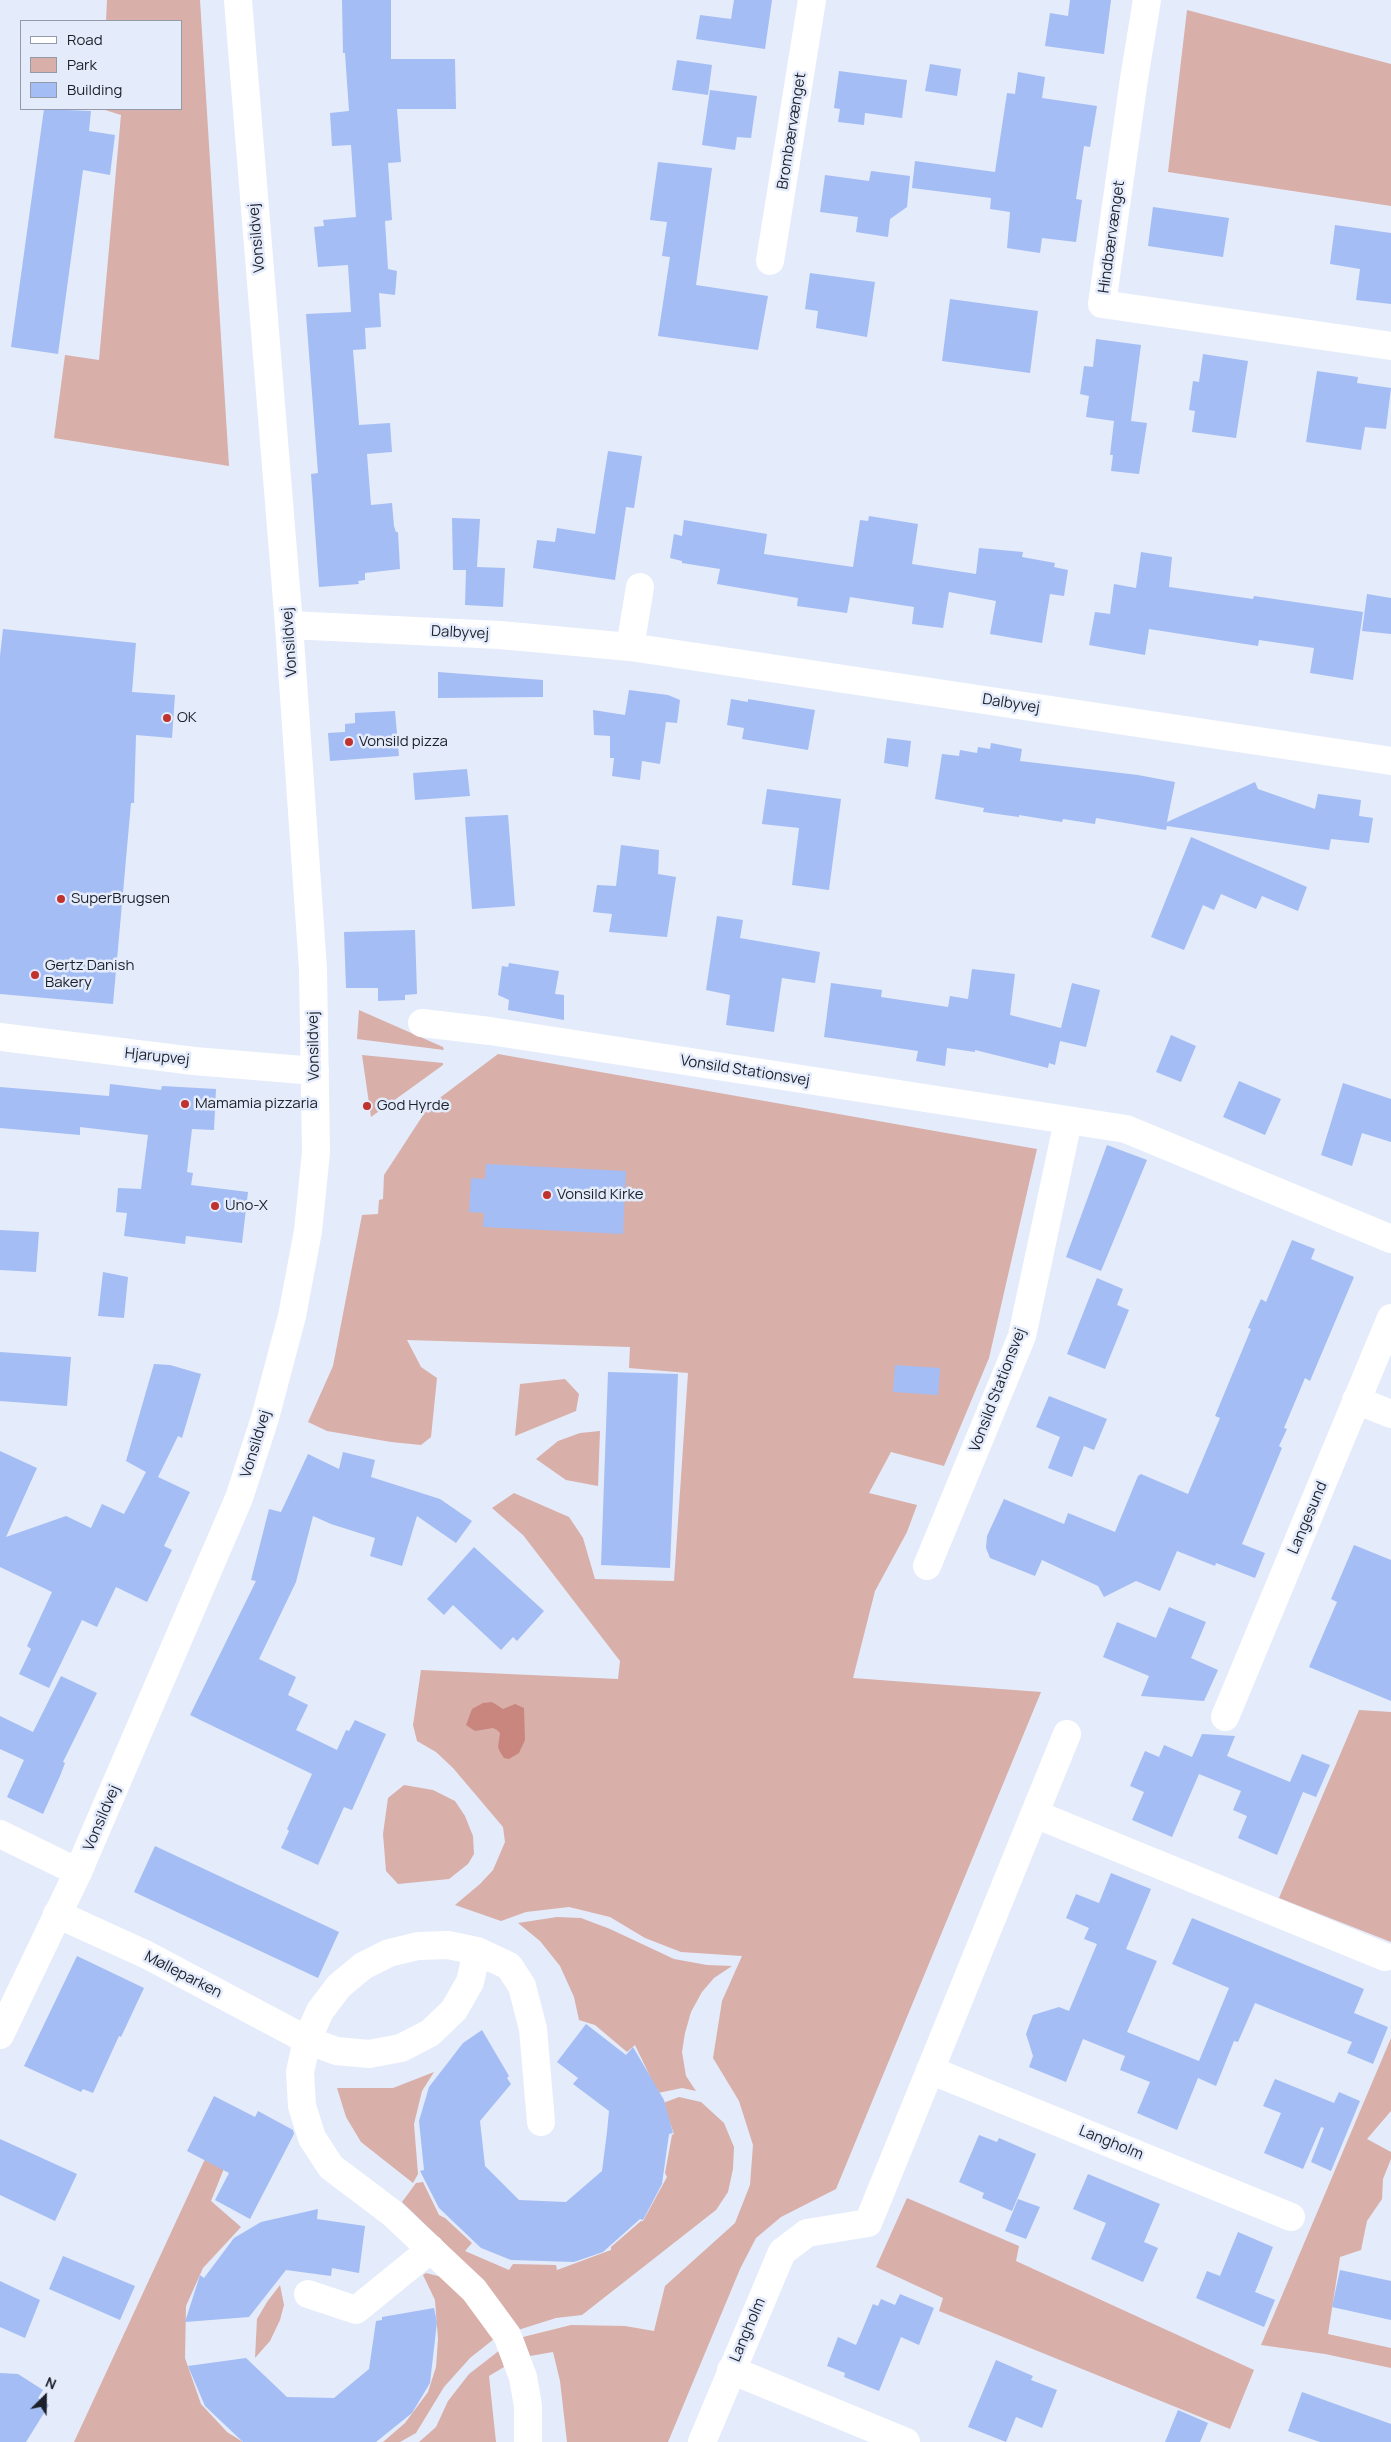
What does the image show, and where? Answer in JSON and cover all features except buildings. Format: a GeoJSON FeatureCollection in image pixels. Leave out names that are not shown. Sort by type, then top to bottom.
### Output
{"type":"FeatureCollection","features":[{"type":"Feature","properties":{"kind":"street","name":"Vonsildvej"},"geometry":{"type":"LineString","coordinates":[[0,2035],[78,1872],[240,1498],[265,1418],[292,1316],[308,1231],[316,1152],[313,969],[289,625],[238,0]]}},
{"type":"Feature","properties":{"kind":"street","name":"Brombærvænget"},"geometry":{"type":"LineString","coordinates":[[770,261],[812,0]]}},
{"type":"Feature","properties":{"kind":"street","name":"Hindbærvænget"},"geometry":{"type":"LineString","coordinates":[[1148,0],[1134,79],[1102,304],[1391,346]]}},
{"type":"Feature","properties":{"kind":"street"},"geometry":{"type":"LineString","coordinates":[[630,647],[640,587]]}},
{"type":"Feature","properties":{"kind":"street","name":"Dalbyvej"},"geometry":{"type":"LineString","coordinates":[[289,625],[500,636],[630,647],[1391,761]]}},
{"type":"Feature","properties":{"kind":"street","name":"Vonsild Stationsvej"},"geometry":{"type":"LineString","coordinates":[[422,1023],[1126,1129],[1391,1239]]}},
{"type":"Feature","properties":{"kind":"street","name":"Hjarupvej"},"geometry":{"type":"LineString","coordinates":[[0,1037],[211,1063],[315,1071]]}},
{"type":"Feature","properties":{"kind":"street","name":"Vonsild Stationsvej"},"geometry":{"type":"LineString","coordinates":[[927,1566],[1022,1336],[1068,1121]]}},
{"type":"Feature","properties":{"kind":"street","name":"Langesund"},"geometry":{"type":"LineString","coordinates":[[1225,1717],[1391,1318]]}},
{"type":"Feature","properties":{"kind":"street"},"geometry":{"type":"LineString","coordinates":[[1356,1400],[1391,1414]]}},
{"type":"Feature","properties":{"kind":"street","name":"Langholm"},"geometry":{"type":"LineString","coordinates":[[702,2442],[782,2252],[807,2233],[868,2223],[1067,1734]]}},
{"type":"Feature","properties":{"kind":"street"},"geometry":{"type":"LineString","coordinates":[[1034,1814],[1385,1957]]}},
{"type":"Feature","properties":{"kind":"street"},"geometry":{"type":"LineString","coordinates":[[0,1834],[78,1872]]}},
{"type":"Feature","properties":{"kind":"street","name":"Mølleparken"},"geometry":{"type":"LineString","coordinates":[[57,1914],[147,1955],[307,2040],[336,2052],[369,2054],[401,2048],[430,2033],[454,2010],[470,1982],[477,1950]]}},
{"type":"Feature","properties":{"kind":"street"},"geometry":{"type":"LineString","coordinates":[[528,2442],[528,2406],[523,2377],[507,2335],[474,2290],[392,2213],[330,2167],[312,2138],[302,2106],[300,2072],[307,2040],[324,2005],[339,1986],[363,1966],[389,1953],[418,1946],[448,1945],[477,1950],[509,1966],[522,1986],[533,2029],[541,2122]]}},
{"type":"Feature","properties":{"kind":"street","name":"Langholm"},"geometry":{"type":"LineString","coordinates":[[930,2070],[1291,2217]]}},
{"type":"Feature","properties":{"kind":"street"},"geometry":{"type":"LineString","coordinates":[[308,2294],[356,2310],[431,2249]]}},
{"type":"Feature","properties":{"kind":"street","name":"Langholm"},"geometry":{"type":"LineString","coordinates":[[731,2370],[906,2442]]}},
{"type":"Feature","properties":{"kind":"green space"},"geometry":{"type":"Polygon","coordinates":[[[107,0],[200,0],[229,466],[54,438],[65,355],[99,360],[121,115],[105,110],[182,110],[182,20],[106,20],[107,0]]]}},
{"type":"Feature","properties":{"kind":"green space"},"geometry":{"type":"Polygon","coordinates":[[[1187,10],[1391,64],[1391,206],[1168,172],[1187,10]]]}},
{"type":"Feature","properties":{"kind":"green space"},"geometry":{"type":"Polygon","coordinates":[[[359,1010],[443,1047],[444,1050],[357,1039],[359,1010]]]}},
{"type":"Feature","properties":{"kind":"green space"},"geometry":{"type":"Polygon","coordinates":[[[498,1054],[1037,1149],[989,1358],[944,1466],[891,1452],[869,1493],[917,1505],[907,1532],[875,1591],[853,1678],[1041,1692],[836,2189],[781,2217],[756,2238],[740,2269],[668,2442],[567,2442],[560,2381],[553,2352],[530,2356],[523,2337],[571,2325],[625,2326],[654,2331],[665,2286],[735,2223],[750,2185],[753,2145],[739,2101],[713,2058],[722,2001],[742,1956],[681,1952],[645,1938],[610,1917],[569,1907],[526,1912],[501,1921],[455,1905],[493,1870],[505,1842],[503,1827],[453,1768],[436,1752],[417,1741],[413,1725],[421,1670],[618,1679],[620,1661],[523,1535],[492,1508],[514,1493],[569,1517],[583,1538],[595,1579],[674,1581],[688,1373],[629,1368],[630,1347],[407,1340],[421,1367],[437,1378],[431,1437],[421,1445],[391,1442],[327,1431],[308,1422],[333,1366],[362,1215],[378,1214],[379,1200],[383,1199],[384,1175],[429,1106],[498,1054]]]}},
{"type":"Feature","properties":{"kind":"green space"},"geometry":{"type":"Polygon","coordinates":[[[362,1055],[443,1063],[443,1065],[371,1117],[362,1055]]]}},
{"type":"Feature","properties":{"kind":"green space"},"geometry":{"type":"Polygon","coordinates":[[[565,1379],[579,1394],[576,1411],[515,1436],[520,1384],[565,1379]]]}},
{"type":"Feature","properties":{"kind":"green space"},"geometry":{"type":"Polygon","coordinates":[[[600,1431],[598,1486],[566,1480],[536,1459],[558,1441],[580,1433],[600,1431]]]}},
{"type":"Feature","properties":{"kind":"green space"},"geometry":{"type":"Polygon","coordinates":[[[1359,1710],[1391,1712],[1391,1942],[1279,1898],[1359,1710]]]}},
{"type":"Feature","properties":{"kind":"green space"},"geometry":{"type":"Polygon","coordinates":[[[404,1785],[433,1790],[455,1801],[465,1816],[473,1836],[474,1854],[468,1864],[449,1879],[398,1884],[386,1871],[383,1834],[388,1798],[404,1785]]]}},
{"type":"Feature","properties":{"kind":"green space"},"geometry":{"type":"Polygon","coordinates":[[[557,1917],[581,1918],[610,1929],[674,1959],[707,1965],[732,1966],[714,1978],[702,1992],[691,2012],[682,2052],[686,2076],[696,2091],[682,2088],[658,2093],[635,2045],[627,2052],[595,2025],[579,2020],[574,1997],[560,1966],[540,1941],[518,1923],[557,1917]]]}},
{"type":"Feature","properties":{"kind":"green space"},"geometry":{"type":"Polygon","coordinates":[[[1391,2038],[1391,2111],[1367,2139],[1391,2152],[1391,2159],[1383,2179],[1382,2199],[1367,2221],[1361,2250],[1340,2257],[1328,2334],[1391,2348],[1391,2368],[1325,2354],[1261,2345],[1391,2038]]]}},
{"type":"Feature","properties":{"kind":"green space"},"geometry":{"type":"Polygon","coordinates":[[[434,2072],[422,2091],[414,2124],[418,2174],[413,2183],[361,2142],[346,2117],[337,2088],[393,2088],[434,2072]]]}},
{"type":"Feature","properties":{"kind":"green space"},"geometry":{"type":"Polygon","coordinates":[[[679,2097],[701,2102],[724,2123],[734,2147],[733,2169],[728,2192],[716,2210],[582,2315],[556,2318],[518,2330],[469,2267],[402,2202],[416,2183],[423,2182],[439,2215],[445,2218],[472,2243],[465,2251],[509,2270],[513,2264],[556,2265],[557,2270],[611,2250],[611,2247],[643,2221],[667,2177],[665,2173],[672,2135],[674,2134],[663,2103],[679,2097]]]}},
{"type":"Feature","properties":{"kind":"green space"},"geometry":{"type":"Polygon","coordinates":[[[205,2159],[225,2166],[211,2201],[241,2227],[203,2268],[186,2306],[185,2358],[201,2404],[227,2432],[243,2442],[74,2442],[205,2159]]]}},
{"type":"Feature","properties":{"kind":"green space"},"geometry":{"type":"Polygon","coordinates":[[[907,2198],[1019,2246],[1016,2261],[1254,2370],[1230,2429],[939,2311],[943,2298],[876,2267],[907,2198]]]}},
{"type":"Feature","properties":{"kind":"green space"},"geometry":{"type":"Polygon","coordinates":[[[426,2273],[450,2279],[494,2339],[470,2358],[444,2387],[416,2433],[400,2442],[383,2442],[405,2423],[428,2392],[436,2367],[438,2339],[435,2300],[423,2275],[426,2273]]]}},
{"type":"Feature","properties":{"kind":"green space"},"geometry":{"type":"Polygon","coordinates":[[[280,2285],[284,2305],[280,2320],[270,2341],[255,2358],[257,2319],[280,2285]]]}},
{"type":"Feature","properties":{"kind":"green space"},"geometry":{"type":"Polygon","coordinates":[[[500,2350],[504,2367],[489,2376],[496,2442],[419,2442],[436,2427],[448,2401],[469,2374],[500,2350]]]}},
{"type":"Feature","properties":{"kind":"shaded area"},"geometry":{"type":"Polygon","coordinates":[[[492,1702],[503,1709],[515,1704],[524,1708],[525,1740],[519,1753],[509,1759],[504,1758],[500,1752],[498,1747],[500,1733],[497,1730],[493,1728],[475,1731],[466,1725],[472,1709],[483,1703],[492,1702]]]}},
{"type":"Feature","properties":{"kind":"place","name":"OK"},"geometry":{"type":"Point","coordinates":[167,718]}},
{"type":"Feature","properties":{"kind":"place","name":"Vonsild pizza"},"geometry":{"type":"Point","coordinates":[349,742]}},
{"type":"Feature","properties":{"kind":"place","name":"SuperBrugsen"},"geometry":{"type":"Point","coordinates":[61,899]}},
{"type":"Feature","properties":{"kind":"place","name":"Gertz Danish Bakery"},"geometry":{"type":"Point","coordinates":[35,975]}},
{"type":"Feature","properties":{"kind":"place","name":"Mamamia pizzaria"},"geometry":{"type":"Point","coordinates":[185,1104]}},
{"type":"Feature","properties":{"kind":"place","name":"God Hyrde"},"geometry":{"type":"Point","coordinates":[367,1106]}},
{"type":"Feature","properties":{"kind":"place","name":"Vonsild Kirke"},"geometry":{"type":"Point","coordinates":[547,1195]}},
{"type":"Feature","properties":{"kind":"place","name":"Uno-X"},"geometry":{"type":"Point","coordinates":[215,1206]}}]}
